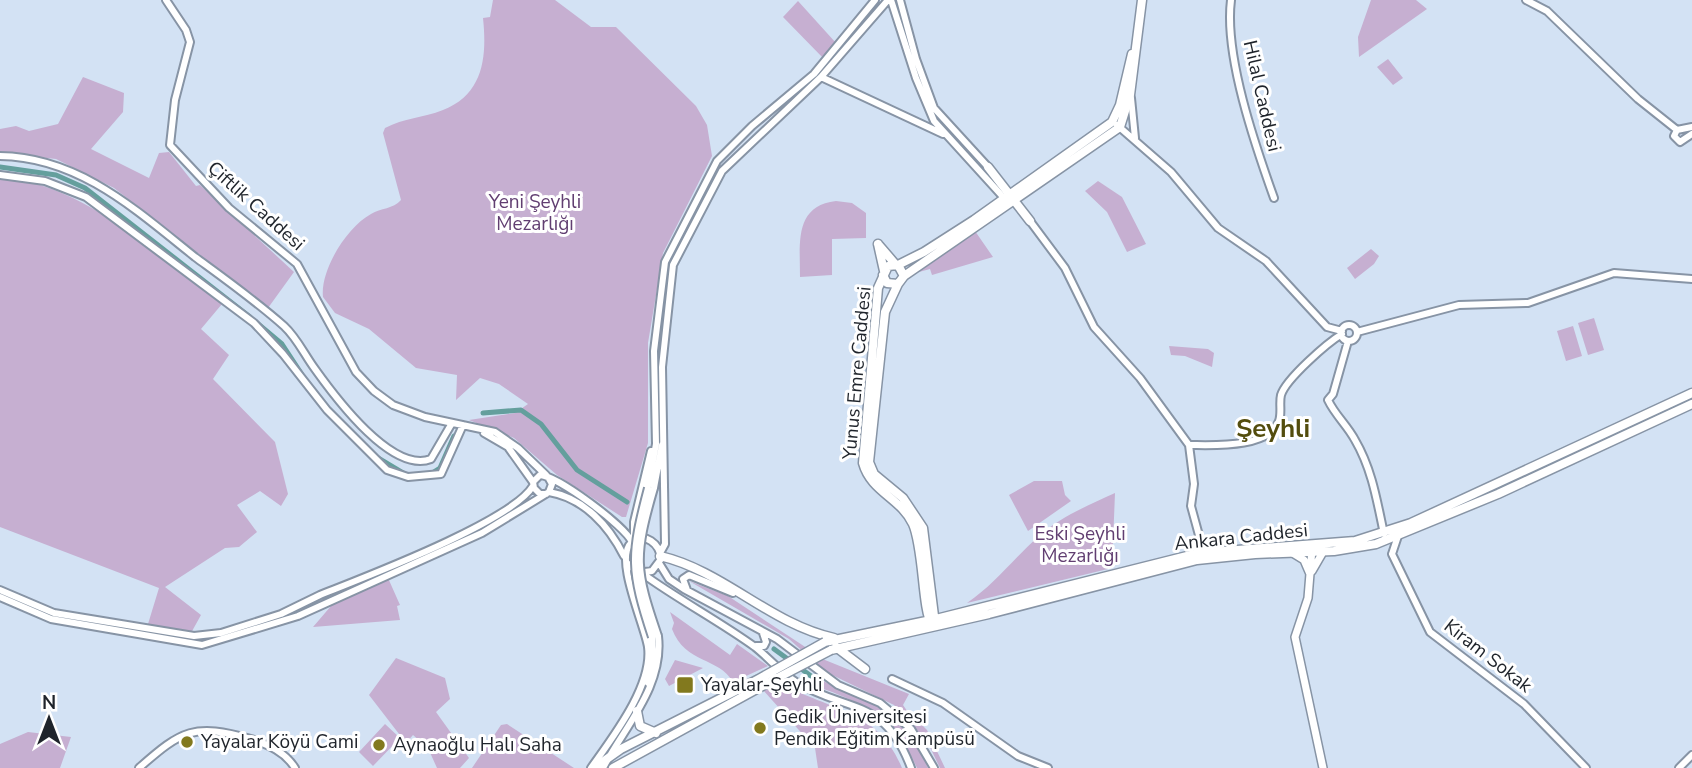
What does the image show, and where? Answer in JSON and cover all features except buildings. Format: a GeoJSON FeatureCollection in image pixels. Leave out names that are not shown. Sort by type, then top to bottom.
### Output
{"type":"FeatureCollection","features":[{"type":"Feature","properties":{"kind":"main road"},"geometry":{"type":"LineString","coordinates":[[1011,196],[901,280],[887,283],[883,273],[888,266],[897,265],[924,252],[1116,124],[1130,95],[1140,0]]}},
{"type":"Feature","properties":{"kind":"main road"},"geometry":{"type":"LineString","coordinates":[[1116,124],[1134,45],[1140,0]]}},
{"type":"Feature","properties":{"kind":"main road"},"geometry":{"type":"LineString","coordinates":[[988,167],[1030,221]]}},
{"type":"Feature","properties":{"kind":"main road","name":"Yunus Emre Caddesi"},"geometry":{"type":"LineString","coordinates":[[897,265],[878,244],[883,273],[877,293],[863,463],[874,486],[902,508],[913,523],[919,541],[933,622]]}},
{"type":"Feature","properties":{"kind":"main road"},"geometry":{"type":"LineString","coordinates":[[897,265],[901,280]]}},
{"type":"Feature","properties":{"kind":"main road","name":"Yunus Emre Caddesi"},"geometry":{"type":"LineString","coordinates":[[901,280],[885,312],[869,462],[874,474],[903,498],[923,528],[933,622]]}},
{"type":"Feature","properties":{"kind":"main road","name":"Ankara Caddesi"},"geometry":{"type":"LineString","coordinates":[[1198,557],[1291,552],[1384,534],[1692,393]]}},
{"type":"Feature","properties":{"kind":"main road","name":"Ankara Caddesi"},"geometry":{"type":"LineString","coordinates":[[592,768],[604,757],[832,645],[1198,557],[1312,549],[1323,552],[1376,544],[1509,489],[1692,404]]}},
{"type":"Feature","properties":{"kind":"main road"},"geometry":{"type":"LineString","coordinates":[[1312,549],[1307,606],[1294,637],[1323,768]]}},
{"type":"Feature","properties":{"kind":"main road"},"geometry":{"type":"LineString","coordinates":[[1291,552],[1304,560],[1311,575]]}},
{"type":"Feature","properties":{"kind":"main road"},"geometry":{"type":"LineString","coordinates":[[1311,575],[1323,552]]}},
{"type":"Feature","properties":{"kind":"main road"},"geometry":{"type":"LineString","coordinates":[[660,558],[721,582],[832,645],[865,669]]}},
{"type":"Feature","properties":{"kind":"main road","name":"Ankara Caddesi"},"geometry":{"type":"LineString","coordinates":[[613,768],[761,682]]}},
{"type":"Feature","properties":{"kind":"main road"},"geometry":{"type":"LineString","coordinates":[[637,711],[640,726],[656,733]]}},
{"type":"Feature","properties":{"kind":"street","name":"Çiftlik Caddesi"},"geometry":{"type":"LineString","coordinates":[[166,0],[187,30],[190,42],[175,100],[170,145],[229,208],[298,264],[356,372],[374,391],[393,405],[425,418],[495,432],[507,438],[547,476],[628,532],[633,541]]}},
{"type":"Feature","properties":{"kind":"street"},"geometry":{"type":"LineString","coordinates":[[651,488],[655,435],[654,351],[664,262],[717,161],[814,74],[875,0]]}},
{"type":"Feature","properties":{"kind":"street"},"geometry":{"type":"LineString","coordinates":[[643,574],[652,571],[665,544],[664,331],[673,265],[722,171],[821,77],[890,0],[928,110],[944,135]]}},
{"type":"Feature","properties":{"kind":"street"},"geometry":{"type":"LineString","coordinates":[[900,0],[916,59],[934,108],[988,167]]}},
{"type":"Feature","properties":{"kind":"street","name":"Hilal Caddesi"},"geometry":{"type":"LineString","coordinates":[[1231,0],[1228,19],[1246,112],[1274,198]]}},
{"type":"Feature","properties":{"kind":"street"},"geometry":{"type":"LineString","coordinates":[[1526,0],[1547,11],[1638,99],[1677,130],[1689,131],[1685,141],[1678,141],[1674,136],[1677,130]]}},
{"type":"Feature","properties":{"kind":"street"},"geometry":{"type":"LineString","coordinates":[[821,77],[944,135],[1011,196]]}},
{"type":"Feature","properties":{"kind":"street"},"geometry":{"type":"LineString","coordinates":[[1130,95],[1135,138]]}},
{"type":"Feature","properties":{"kind":"street"},"geometry":{"type":"LineString","coordinates":[[919,122],[928,110]]}},
{"type":"Feature","properties":{"kind":"street"},"geometry":{"type":"LineString","coordinates":[[1116,124],[1135,138],[1196,198],[1203,213],[1218,228],[1266,261],[1327,327],[1342,332],[1348,341],[1333,394],[1328,400],[1334,415],[1354,438],[1373,480],[1384,534]]}},
{"type":"Feature","properties":{"kind":"street"},"geometry":{"type":"LineString","coordinates":[[744,135],[752,141]]}},
{"type":"Feature","properties":{"kind":"street"},"geometry":{"type":"LineString","coordinates":[[0,156],[44,161],[79,174],[108,191],[161,230],[289,331],[325,383],[389,450],[412,461],[430,460],[452,423]]}},
{"type":"Feature","properties":{"kind":"street"},"geometry":{"type":"LineString","coordinates":[[0,175],[45,181],[86,197],[210,289],[272,340],[327,410],[363,449],[392,473],[422,478],[441,474],[463,425]]}},
{"type":"Feature","properties":{"kind":"street"},"geometry":{"type":"LineString","coordinates":[[1030,221],[1065,268],[1094,327],[1140,378],[1189,444],[1194,484],[1191,506],[1200,540],[1198,557]]}},
{"type":"Feature","properties":{"kind":"street"},"geometry":{"type":"LineString","coordinates":[[1357,332],[1459,304],[1528,303],[1614,273],[1692,279]]}},
{"type":"Feature","properties":{"kind":"street"},"geometry":{"type":"LineString","coordinates":[[1189,444],[1237,446],[1275,428],[1279,420],[1282,393],[1342,332],[1350,326],[1357,332]]}},
{"type":"Feature","properties":{"kind":"street"},"geometry":{"type":"LineString","coordinates":[[1348,341],[1355,339],[1357,332]]}},
{"type":"Feature","properties":{"kind":"street","name":"Çiftlik Caddesi"},"geometry":{"type":"LineString","coordinates":[[463,425],[503,443],[533,484]]}},
{"type":"Feature","properties":{"kind":"street"},"geometry":{"type":"LineString","coordinates":[[603,768],[604,757],[647,666],[649,650],[626,561],[633,541],[634,522],[655,435]]}},
{"type":"Feature","properties":{"kind":"street"},"geometry":{"type":"LineString","coordinates":[[604,757],[637,711],[655,676],[659,651],[641,587],[638,559],[641,534],[664,436]]}},
{"type":"Feature","properties":{"kind":"street"},"geometry":{"type":"LineString","coordinates":[[0,590],[54,613],[194,636],[221,634],[302,606],[320,595],[478,526],[522,500],[538,476],[547,476],[552,484],[547,493],[482,533],[298,616],[202,645],[51,619],[0,597]]}},
{"type":"Feature","properties":{"kind":"street"},"geometry":{"type":"LineString","coordinates":[[533,484],[538,493],[567,496],[597,518],[609,530],[633,571],[643,574],[751,645],[797,682],[854,704],[877,717],[894,734],[911,768]]}},
{"type":"Feature","properties":{"kind":"street"},"geometry":{"type":"LineString","coordinates":[[1376,544],[1392,554],[1398,536]]}},
{"type":"Feature","properties":{"kind":"street"},"geometry":{"type":"LineString","coordinates":[[633,541],[651,540],[669,579],[688,592],[806,658],[823,676],[880,703],[911,729],[934,768]]}},
{"type":"Feature","properties":{"kind":"street","name":"Kiram Sokak"},"geometry":{"type":"LineString","coordinates":[[1392,554],[1430,632],[1524,704],[1587,768]]}},
{"type":"Feature","properties":{"kind":"street"},"geometry":{"type":"LineString","coordinates":[[688,592],[682,583],[689,575],[733,593]]}},
{"type":"Feature","properties":{"kind":"street"},"geometry":{"type":"LineString","coordinates":[[751,645],[764,646],[766,638],[763,633]]}},
{"type":"Feature","properties":{"kind":"street"},"geometry":{"type":"LineString","coordinates":[[604,757],[630,716],[650,676],[655,636]]}},
{"type":"Feature","properties":{"kind":"street"},"geometry":{"type":"LineString","coordinates":[[892,679],[943,703],[1018,756],[1048,768]]}},
{"type":"Feature","properties":{"kind":"street"},"geometry":{"type":"LineString","coordinates":[[139,768],[175,739],[212,729],[265,743],[284,755],[295,768]]}},
{"type":"Feature","properties":{"kind":"street"},"geometry":{"type":"LineString","coordinates":[[1679,768],[1692,755]]}},
{"type":"Feature","properties":{"kind":"green space","name":"Yeni Şeyhli Mezarlığı"},"geometry":{"type":"Polygon","coordinates":[[[493,0],[555,0],[591,27],[616,27],[696,106],[707,125],[712,156],[663,253],[648,343],[648,443],[626,517],[557,475],[514,438],[469,420],[515,413],[528,404],[499,384],[480,378],[456,400],[457,375],[416,368],[369,329],[335,313],[323,297],[326,274],[344,239],[362,220],[401,200],[383,133],[385,128],[443,110],[467,94],[480,72],[484,46],[483,18],[490,17],[493,0]]]}},
{"type":"Feature","properties":{"kind":"green space"},"geometry":{"type":"Polygon","coordinates":[[[1371,0],[1416,0],[1427,9],[1359,57],[1358,37],[1371,0]]]}},
{"type":"Feature","properties":{"kind":"green space"},"geometry":{"type":"Polygon","coordinates":[[[798,1],[836,43],[824,59],[783,17],[798,1]]]}},
{"type":"Feature","properties":{"kind":"green space"},"geometry":{"type":"Polygon","coordinates":[[[1388,59],[1403,78],[1393,85],[1377,67],[1388,59]]]}},
{"type":"Feature","properties":{"kind":"green space"},"geometry":{"type":"Polygon","coordinates":[[[83,77],[124,93],[123,112],[91,149],[149,178],[159,153],[169,152],[196,186],[200,185],[294,272],[268,308],[114,188],[56,159],[0,153],[0,129],[16,126],[29,131],[58,124],[83,77]]]}},
{"type":"Feature","properties":{"kind":"green space"},"geometry":{"type":"Polygon","coordinates":[[[0,179],[30,182],[89,206],[146,244],[222,304],[201,329],[229,355],[213,379],[275,442],[288,494],[281,506],[260,491],[237,505],[257,532],[239,547],[225,548],[165,587],[201,615],[191,633],[148,624],[159,588],[0,527],[0,179]]]}},
{"type":"Feature","properties":{"kind":"green space"},"geometry":{"type":"Polygon","coordinates":[[[1098,181],[1122,197],[1146,244],[1127,252],[1107,212],[1085,191],[1098,181]]]}},
{"type":"Feature","properties":{"kind":"green space"},"geometry":{"type":"Polygon","coordinates":[[[836,201],[852,203],[866,213],[866,238],[832,239],[832,275],[800,277],[800,239],[806,218],[822,204],[836,201]]]}},
{"type":"Feature","properties":{"kind":"green space"},"geometry":{"type":"Polygon","coordinates":[[[975,231],[993,257],[932,275],[930,269],[919,272],[922,266],[975,231]]]}},
{"type":"Feature","properties":{"kind":"green space"},"geometry":{"type":"Polygon","coordinates":[[[1371,249],[1379,256],[1374,264],[1355,279],[1347,268],[1371,249]]]}},
{"type":"Feature","properties":{"kind":"green space"},"geometry":{"type":"Polygon","coordinates":[[[1594,318],[1604,350],[1588,355],[1578,323],[1594,318]]]}},
{"type":"Feature","properties":{"kind":"green space"},"geometry":{"type":"Polygon","coordinates":[[[1573,326],[1582,356],[1566,361],[1557,331],[1573,326]]]}},
{"type":"Feature","properties":{"kind":"green space"},"geometry":{"type":"Polygon","coordinates":[[[1169,346],[1208,349],[1214,353],[1212,367],[1185,356],[1171,355],[1169,346]]]}},
{"type":"Feature","properties":{"kind":"green space","name":"Eski Şeyhli Mezarlığı"},"geometry":{"type":"Polygon","coordinates":[[[1034,481],[1062,481],[1065,495],[1071,501],[1028,531],[1009,495],[1034,481]]]}},
{"type":"Feature","properties":{"kind":"green space","name":"Eski Şeyhli Mezarlığı"},"geometry":{"type":"Polygon","coordinates":[[[1115,493],[1112,568],[967,603],[987,588],[1047,529],[1115,493]]]}},
{"type":"Feature","properties":{"kind":"green space"},"geometry":{"type":"Polygon","coordinates":[[[388,578],[400,605],[397,606],[400,620],[313,627],[337,599],[388,578]]]}},
{"type":"Feature","properties":{"kind":"green space"},"geometry":{"type":"Polygon","coordinates":[[[689,581],[728,596],[825,660],[909,694],[903,705],[914,721],[916,719],[927,730],[945,768],[940,768],[927,741],[894,705],[826,672],[789,639],[689,581]]]}},
{"type":"Feature","properties":{"kind":"green space"},"geometry":{"type":"Polygon","coordinates":[[[670,612],[730,655],[737,644],[768,666],[733,682],[719,668],[685,649],[672,629],[674,623],[670,612]]]}},
{"type":"Feature","properties":{"kind":"green space"},"geometry":{"type":"Polygon","coordinates":[[[396,658],[445,678],[450,699],[436,712],[469,758],[460,768],[437,768],[428,748],[413,735],[406,743],[369,695],[396,658]]]}},
{"type":"Feature","properties":{"kind":"green space"},"geometry":{"type":"Polygon","coordinates":[[[675,660],[703,668],[669,686],[665,679],[675,660]]]}},
{"type":"Feature","properties":{"kind":"green space"},"geometry":{"type":"Polygon","coordinates":[[[813,674],[893,718],[913,741],[928,768],[917,768],[897,735],[872,712],[858,703],[806,683],[813,674]]]}},
{"type":"Feature","properties":{"kind":"green space"},"geometry":{"type":"Polygon","coordinates":[[[781,683],[867,723],[892,749],[902,768],[818,768],[815,748],[763,690],[781,683]]]}},
{"type":"Feature","properties":{"kind":"green space","name":"Aynaoğlu Halı Saha"},"geometry":{"type":"Polygon","coordinates":[[[385,724],[400,738],[373,766],[359,752],[385,724]]]}},
{"type":"Feature","properties":{"kind":"green space"},"geometry":{"type":"Polygon","coordinates":[[[507,724],[574,768],[472,768],[501,725],[507,724]]]}},
{"type":"Feature","properties":{"kind":"green space"},"geometry":{"type":"Polygon","coordinates":[[[28,732],[71,737],[60,768],[0,768],[0,744],[28,732]]]}},
{"type":"Feature","properties":{"kind":"waterway"},"geometry":{"type":"LineString","coordinates":[[0,167],[56,175],[85,188],[250,317]]}},
{"type":"Feature","properties":{"kind":"waterway"},"geometry":{"type":"LineString","coordinates":[[257,323],[282,344],[301,373]]}},
{"type":"Feature","properties":{"kind":"waterway"},"geometry":{"type":"LineString","coordinates":[[483,413],[521,410],[541,424],[577,470],[627,502]]}},
{"type":"Feature","properties":{"kind":"waterway"},"geometry":{"type":"LineString","coordinates":[[429,475],[440,468],[454,436]]}},
{"type":"Feature","properties":{"kind":"waterway"},"geometry":{"type":"LineString","coordinates":[[378,458],[403,473]]}},
{"type":"Feature","properties":{"kind":"waterway"},"geometry":{"type":"LineString","coordinates":[[774,649],[811,676]]}},
{"type":"Feature","properties":{"kind":"place","name":"Yayalar-Şeyhli"},"geometry":{"type":"Point","coordinates":[685,685]}},
{"type":"Feature","properties":{"kind":"place","name":"Gedik Üniversitesi Pendik Eğitim Kampüsü"},"geometry":{"type":"Point","coordinates":[760,728]}},
{"type":"Feature","properties":{"kind":"place","name":"Yayalar Köyü Cami"},"geometry":{"type":"Point","coordinates":[187,742]}},
{"type":"Feature","properties":{"kind":"place","name":"Aynaoğlu Halı Saha"},"geometry":{"type":"Point","coordinates":[379,745]}},
{"type":"Feature","properties":{"kind":"district","name":"Şeyhli"},"geometry":{"type":"Point","coordinates":[1273,428]}}]}
